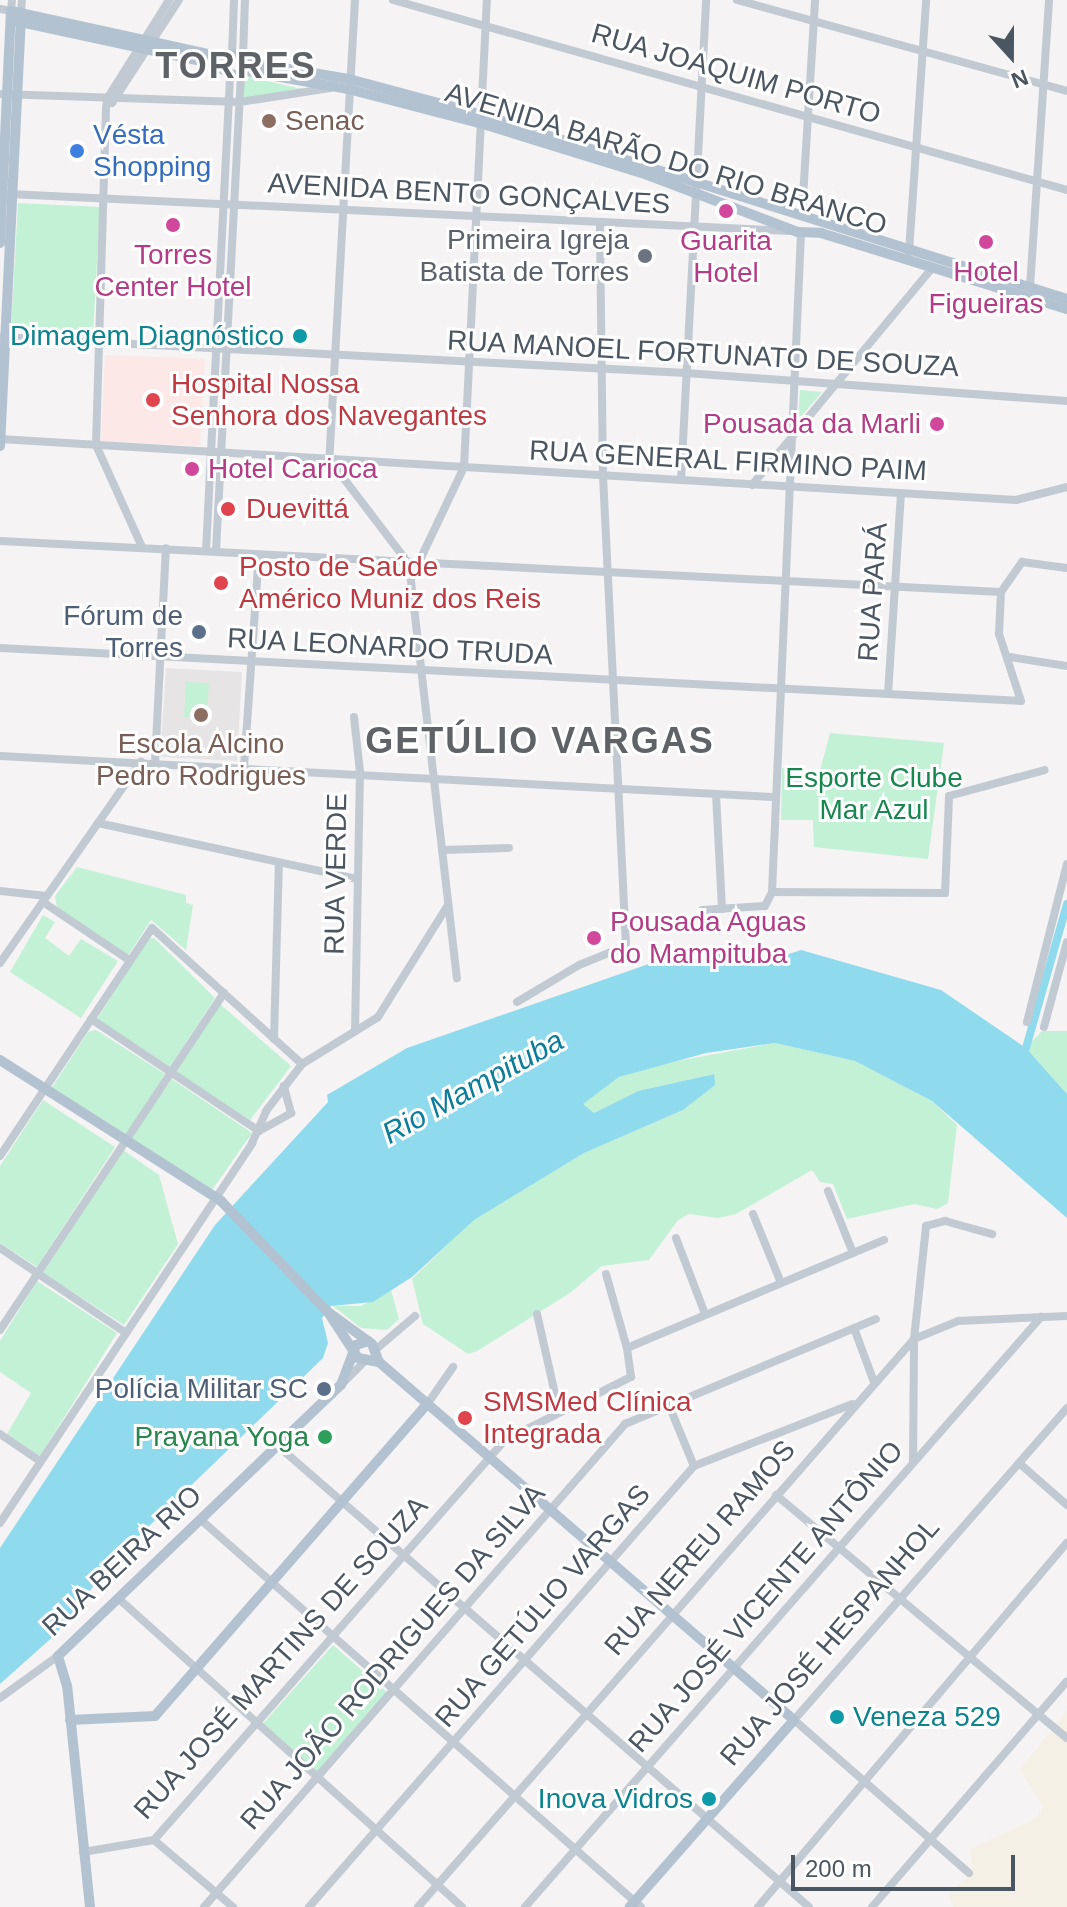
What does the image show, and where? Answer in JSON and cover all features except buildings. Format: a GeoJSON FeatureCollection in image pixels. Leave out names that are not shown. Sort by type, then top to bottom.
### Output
{"type":"FeatureCollection","features":[{"type":"Feature","properties":{"kind":"main road","name":"AVENIDA BARÃO DO RIO BRANCO"},"geometry":{"type":"LineString","coordinates":[[11,13],[334,87],[349,84]]}},
{"type":"Feature","properties":{"kind":"main road"},"geometry":{"type":"LineString","coordinates":[[0,446],[11,13]]}},
{"type":"Feature","properties":{"kind":"main road","name":"AVENIDA BARÃO DO RIO BRANCO"},"geometry":{"type":"LineString","coordinates":[[237,65],[349,84],[483,119],[696,187],[803,214],[1067,299]]}},
{"type":"Feature","properties":{"kind":"main road","name":"AVENIDA BARÃO DO RIO BRANCO"},"geometry":{"type":"LineString","coordinates":[[696,187],[799,230],[1067,309]]}},
{"type":"Feature","properties":{"kind":"main road"},"geometry":{"type":"LineString","coordinates":[[0,243],[5,193]]}},
{"type":"Feature","properties":{"kind":"main road"},"geometry":{"type":"LineString","coordinates":[[799,230],[803,214]]}},
{"type":"Feature","properties":{"kind":"main road"},"geometry":{"type":"LineString","coordinates":[[799,230],[811,222],[803,214]]}},
{"type":"Feature","properties":{"kind":"main road"},"geometry":{"type":"LineString","coordinates":[[0,1060],[215,1197],[328,1312],[371,1346],[379,1362],[794,1720]]}},
{"type":"Feature","properties":{"kind":"main road"},"geometry":{"type":"LineString","coordinates":[[328,1312],[366,1360],[379,1362]]}},
{"type":"Feature","properties":{"kind":"main road"},"geometry":{"type":"LineString","coordinates":[[355,1349],[371,1346]]}},
{"type":"Feature","properties":{"kind":"main road","name":"RUA BEIRA RIO"},"geometry":{"type":"LineString","coordinates":[[366,1360],[371,1346]]}},
{"type":"Feature","properties":{"kind":"main road","name":"RUA BEIRA RIO"},"geometry":{"type":"LineString","coordinates":[[58,1656],[341,1385],[355,1349]]}},
{"type":"Feature","properties":{"kind":"main road"},"geometry":{"type":"LineString","coordinates":[[70,1720],[153,1717],[428,1403]]}},
{"type":"Feature","properties":{"kind":"main road"},"geometry":{"type":"LineString","coordinates":[[58,1656],[70,1720],[90,1907]]}},
{"type":"Feature","properties":{"kind":"main road","name":"RUA JOSÉ HESPANHOL"},"geometry":{"type":"LineString","coordinates":[[635,1905],[794,1720]]}},
{"type":"Feature","properties":{"kind":"street"},"geometry":{"type":"LineString","coordinates":[[11,13],[22,0]]}},
{"type":"Feature","properties":{"kind":"street"},"geometry":{"type":"LineString","coordinates":[[142,547],[96,445],[105,199],[110,103],[169,0]]}},
{"type":"Feature","properties":{"kind":"street"},"geometry":{"type":"LineString","coordinates":[[145,45],[179,0]]}},
{"type":"Feature","properties":{"kind":"street"},"geometry":{"type":"LineString","coordinates":[[211,551],[222,453],[236,204],[240,102],[234,0]]}},
{"type":"Feature","properties":{"kind":"street"},"geometry":{"type":"LineString","coordinates":[[211,551],[210,452],[229,102],[245,0]]}},
{"type":"Feature","properties":{"kind":"street"},"geometry":{"type":"LineString","coordinates":[[355,0],[329,459],[414,564]]}},
{"type":"Feature","properties":{"kind":"street","name":"RUA JOAQUIM PORTO"},"geometry":{"type":"LineString","coordinates":[[393,0],[1067,190]]}},
{"type":"Feature","properties":{"kind":"street"},"geometry":{"type":"LineString","coordinates":[[457,978],[422,672],[414,564],[464,467],[487,0]]}},
{"type":"Feature","properties":{"kind":"street"},"geometry":{"type":"LineString","coordinates":[[681,480],[706,0]]}},
{"type":"Feature","properties":{"kind":"street"},"geometry":{"type":"LineString","coordinates":[[737,0],[1067,91]]}},
{"type":"Feature","properties":{"kind":"street"},"geometry":{"type":"LineString","coordinates":[[803,214],[815,0]]}},
{"type":"Feature","properties":{"kind":"street"},"geometry":{"type":"LineString","coordinates":[[907,260],[918,148],[926,0]]}},
{"type":"Feature","properties":{"kind":"street"},"geometry":{"type":"LineString","coordinates":[[1030,287],[1049,0]]}},
{"type":"Feature","properties":{"kind":"street"},"geometry":{"type":"LineString","coordinates":[[8,94],[110,103],[240,102],[334,87]]}},
{"type":"Feature","properties":{"kind":"street","name":"AVENIDA BENTO GONÇALVES"},"geometry":{"type":"LineString","coordinates":[[5,193],[799,230]]}},
{"type":"Feature","properties":{"kind":"street"},"geometry":{"type":"LineString","coordinates":[[517,1002],[579,965],[626,946],[603,476],[600,223]]}},
{"type":"Feature","properties":{"kind":"street"},"geometry":{"type":"LineString","coordinates":[[702,910],[765,906],[772,892],[773,797],[793,433],[799,230]]}},
{"type":"Feature","properties":{"kind":"street"},"geometry":{"type":"LineString","coordinates":[[752,485],[832,383],[932,268]]}},
{"type":"Feature","properties":{"kind":"street","name":"RUA MANOEL FORTUNATO DE SOUZA"},"geometry":{"type":"LineString","coordinates":[[2,337],[216,352],[686,373],[1067,401]]}},
{"type":"Feature","properties":{"kind":"street","name":"RUA GENERAL FIRMINO PAIM"},"geometry":{"type":"LineString","coordinates":[[0,439],[1016,500],[1067,487]]}},
{"type":"Feature","properties":{"kind":"street","name":"RUA PARÁ"},"geometry":{"type":"LineString","coordinates":[[888,694],[901,494]]}},
{"type":"Feature","properties":{"kind":"street"},"geometry":{"type":"LineString","coordinates":[[0,541],[1001,592]]}},
{"type":"Feature","properties":{"kind":"street"},"geometry":{"type":"LineString","coordinates":[[155,763],[166,548]]}},
{"type":"Feature","properties":{"kind":"street"},"geometry":{"type":"LineString","coordinates":[[244,767],[259,555]]}},
{"type":"Feature","properties":{"kind":"street"},"geometry":{"type":"LineString","coordinates":[[1067,568],[1033,561],[1022,562],[1001,592],[999,634],[1010,657],[1067,666]]}},
{"type":"Feature","properties":{"kind":"street","name":"RUA LEONARDO TRUDA"},"geometry":{"type":"LineString","coordinates":[[0,648],[1021,701],[1010,657]]}},
{"type":"Feature","properties":{"kind":"street","name":"RUA VERDE"},"geometry":{"type":"LineString","coordinates":[[354,717],[360,772],[355,1031]]}},
{"type":"Feature","properties":{"kind":"street"},"geometry":{"type":"LineString","coordinates":[[0,756],[360,772],[773,797]]}},
{"type":"Feature","properties":{"kind":"street"},"geometry":{"type":"LineString","coordinates":[[0,963],[141,762]]}},
{"type":"Feature","properties":{"kind":"street"},"geometry":{"type":"LineString","coordinates":[[772,892],[945,893],[949,796],[1045,770]]}},
{"type":"Feature","properties":{"kind":"street"},"geometry":{"type":"LineString","coordinates":[[716,794],[722,909]]}},
{"type":"Feature","properties":{"kind":"street"},"geometry":{"type":"LineString","coordinates":[[98,823],[279,865],[357,879]]}},
{"type":"Feature","properties":{"kind":"street"},"geometry":{"type":"LineString","coordinates":[[442,850],[509,848]]}},
{"type":"Feature","properties":{"kind":"street"},"geometry":{"type":"LineString","coordinates":[[1027,1022],[1067,864]]}},
{"type":"Feature","properties":{"kind":"street"},"geometry":{"type":"LineString","coordinates":[[274,1039],[279,865]]}},
{"type":"Feature","properties":{"kind":"street"},"geometry":{"type":"LineString","coordinates":[[0,891],[45,899],[129,960]]}},
{"type":"Feature","properties":{"kind":"street"},"geometry":{"type":"LineString","coordinates":[[0,1523],[259,1131],[264,1114],[284,1086],[302,1064],[385,1009],[449,904]]}},
{"type":"Feature","properties":{"kind":"street"},"geometry":{"type":"LineString","coordinates":[[0,1156],[152,928],[302,1064]]}},
{"type":"Feature","properties":{"kind":"street"},"geometry":{"type":"LineString","coordinates":[[1044,1027],[1067,942]]}},
{"type":"Feature","properties":{"kind":"street"},"geometry":{"type":"LineString","coordinates":[[1042,970],[1058,975]]}},
{"type":"Feature","properties":{"kind":"street"},"geometry":{"type":"LineString","coordinates":[[0,1330],[224,993]]}},
{"type":"Feature","properties":{"kind":"street"},"geometry":{"type":"LineString","coordinates":[[91,1019],[259,1131]]}},
{"type":"Feature","properties":{"kind":"street"},"geometry":{"type":"LineString","coordinates":[[259,1131],[291,1113],[284,1086]]}},
{"type":"Feature","properties":{"kind":"street"},"geometry":{"type":"LineString","coordinates":[[828,1191],[853,1253]]}},
{"type":"Feature","properties":{"kind":"street"},"geometry":{"type":"LineString","coordinates":[[753,1214],[781,1283]]}},
{"type":"Feature","properties":{"kind":"street"},"geometry":{"type":"LineString","coordinates":[[913,1462],[914,1339],[928,1222],[945,1221],[992,1234]]}},
{"type":"Feature","properties":{"kind":"street"},"geometry":{"type":"LineString","coordinates":[[676,1238],[705,1314]]}},
{"type":"Feature","properties":{"kind":"street"},"geometry":{"type":"LineString","coordinates":[[606,1274],[627,1348],[884,1240]]}},
{"type":"Feature","properties":{"kind":"street"},"geometry":{"type":"LineString","coordinates":[[0,1248],[126,1333]]}},
{"type":"Feature","properties":{"kind":"street"},"geometry":{"type":"LineString","coordinates":[[537,1314],[559,1412]]}},
{"type":"Feature","properties":{"kind":"street"},"geometry":{"type":"LineString","coordinates":[[371,1346],[390,1338],[415,1316]]}},
{"type":"Feature","properties":{"kind":"street","name":"RUA NEREU RAMOS"},"geometry":{"type":"LineString","coordinates":[[418,1907],[914,1339],[948,1323],[1067,1316]]}},
{"type":"Feature","properties":{"kind":"street","name":"RUA JOSÉ VICENTE ANTÔNIO"},"geometry":{"type":"LineString","coordinates":[[525,1907],[1041,1317]]}},
{"type":"Feature","properties":{"kind":"street","name":"RUA JOÃO RODRIGUES DA SILVA"},"geometry":{"type":"LineString","coordinates":[[204,1907],[625,1424],[668,1403],[876,1319]]}},
{"type":"Feature","properties":{"kind":"street"},"geometry":{"type":"LineString","coordinates":[[854,1328],[874,1382]]}},
{"type":"Feature","properties":{"kind":"street","name":"RUA JOSÉ MARTINS DE SOUZA"},"geometry":{"type":"LineString","coordinates":[[83,1852],[154,1840],[490,1456],[510,1436],[631,1377],[627,1348]]}},
{"type":"Feature","properties":{"kind":"street","name":"RUA BEIRA RIO"},"geometry":{"type":"LineString","coordinates":[[341,1385],[366,1360]]}},
{"type":"Feature","properties":{"kind":"street"},"geometry":{"type":"LineString","coordinates":[[428,1403],[453,1367]]}},
{"type":"Feature","properties":{"kind":"street","name":"RUA GETÚLIO VARGAS"},"geometry":{"type":"LineString","coordinates":[[309,1907],[694,1466],[857,1402]]}},
{"type":"Feature","properties":{"kind":"street"},"geometry":{"type":"LineString","coordinates":[[668,1403],[694,1466]]}},
{"type":"Feature","properties":{"kind":"street","name":"RUA JOSÉ HESPANHOL"},"geometry":{"type":"LineString","coordinates":[[794,1720],[1067,1408]]}},
{"type":"Feature","properties":{"kind":"street"},"geometry":{"type":"LineString","coordinates":[[0,1434],[40,1461]]}},
{"type":"Feature","properties":{"kind":"street"},"geometry":{"type":"LineString","coordinates":[[278,1446],[809,1907]]}},
{"type":"Feature","properties":{"kind":"street"},"geometry":{"type":"LineString","coordinates":[[1019,1463],[1067,1505]]}},
{"type":"Feature","properties":{"kind":"street"},"geometry":{"type":"LineString","coordinates":[[776,1495],[1067,1738]]}},
{"type":"Feature","properties":{"kind":"street"},"geometry":{"type":"LineString","coordinates":[[201,1520],[635,1905]]}},
{"type":"Feature","properties":{"kind":"street"},"geometry":{"type":"LineString","coordinates":[[758,1907],[1067,1542]]}},
{"type":"Feature","properties":{"kind":"street"},"geometry":{"type":"LineString","coordinates":[[119,1599],[255,1725],[462,1907]]}},
{"type":"Feature","properties":{"kind":"street","name":"RUA BEIRA RIO"},"geometry":{"type":"LineString","coordinates":[[0,1698],[58,1656]]}},
{"type":"Feature","properties":{"kind":"street"},"geometry":{"type":"LineString","coordinates":[[872,1907],[1067,1681]]}},
{"type":"Feature","properties":{"kind":"street"},"geometry":{"type":"LineString","coordinates":[[794,1720],[969,1873]]}},
{"type":"Feature","properties":{"kind":"street"},"geometry":{"type":"LineString","coordinates":[[154,1840],[233,1907]]}},
{"type":"Feature","properties":{"kind":"shaded area","name":"Hospital Nossa Senhora dos Navegantes"},"geometry":{"type":"Polygon","coordinates":[[[105,355],[205,359],[200,446],[101,441],[105,355]]]}},
{"type":"Feature","properties":{"kind":"shaded area","name":"Escola Alcino Pedro Rodrigues"},"geometry":{"type":"Polygon","coordinates":[[[166,668],[242,672],[237,761],[160,757],[166,668]]]}},
{"type":"Feature","properties":{"kind":"green space"},"geometry":{"type":"Polygon","coordinates":[[[250,77],[302,89],[244,98],[244,80],[250,77]]]}},
{"type":"Feature","properties":{"kind":"green space"},"geometry":{"type":"Polygon","coordinates":[[[18,203],[100,207],[93,334],[11,330],[18,203]]]}},
{"type":"Feature","properties":{"kind":"green space"},"geometry":{"type":"Polygon","coordinates":[[[800,390],[822,392],[798,420],[800,390]]]}},
{"type":"Feature","properties":{"kind":"green space"},"geometry":{"type":"Polygon","coordinates":[[[186,682],[209,683],[207,718],[184,717],[186,682]]]}},
{"type":"Feature","properties":{"kind":"green space","name":"Esporte Clube Mar Azul"},"geometry":{"type":"Polygon","coordinates":[[[830,733],[944,743],[928,859],[814,847],[813,820],[781,820],[782,768],[819,774],[830,733]]]}},
{"type":"Feature","properties":{"kind":"green space"},"geometry":{"type":"Polygon","coordinates":[[[77,867],[186,895],[186,903],[193,905],[186,950],[151,920],[129,954],[123,955],[57,907],[55,896],[77,867]]]}},
{"type":"Feature","properties":{"kind":"green space"},"geometry":{"type":"Polygon","coordinates":[[[43,915],[55,922],[45,938],[69,956],[81,939],[118,961],[81,1018],[10,972],[43,915]]]}},
{"type":"Feature","properties":{"kind":"green space"},"geometry":{"type":"Polygon","coordinates":[[[154,938],[215,998],[170,1067],[97,1019],[148,939],[154,938]]]}},
{"type":"Feature","properties":{"kind":"green space"},"geometry":{"type":"Polygon","coordinates":[[[220,1004],[291,1066],[250,1120],[176,1072],[220,1004]]]}},
{"type":"Feature","properties":{"kind":"green space"},"geometry":{"type":"Polygon","coordinates":[[[96,1030],[165,1074],[125,1136],[51,1089],[88,1032],[96,1030]]]}},
{"type":"Feature","properties":{"kind":"green space"},"geometry":{"type":"Polygon","coordinates":[[[1042,1031],[1067,1031],[1067,1094],[1026,1048],[1042,1031]]]}},
{"type":"Feature","properties":{"kind":"green space"},"geometry":{"type":"Polygon","coordinates":[[[775,1043],[855,1061],[932,1101],[957,1125],[948,1203],[937,1209],[914,1204],[847,1219],[833,1184],[820,1182],[812,1170],[736,1214],[718,1218],[689,1214],[678,1220],[649,1260],[602,1266],[570,1293],[477,1351],[468,1354],[423,1324],[412,1279],[473,1220],[584,1153],[683,1110],[713,1074],[638,1091],[594,1113],[582,1104],[619,1077],[661,1064],[775,1043]]]}},
{"type":"Feature","properties":{"kind":"green space"},"geometry":{"type":"Polygon","coordinates":[[[172,1079],[252,1133],[210,1193],[130,1139],[172,1079]]]}},
{"type":"Feature","properties":{"kind":"green space"},"geometry":{"type":"Polygon","coordinates":[[[43,1100],[115,1147],[37,1267],[0,1243],[0,1166],[43,1100]]]}},
{"type":"Feature","properties":{"kind":"green space"},"geometry":{"type":"Polygon","coordinates":[[[123,1150],[159,1175],[178,1244],[124,1325],[43,1273],[123,1150]]]}},
{"type":"Feature","properties":{"kind":"green space"},"geometry":{"type":"Polygon","coordinates":[[[37,1281],[117,1333],[40,1456],[7,1434],[31,1393],[0,1372],[0,1341],[37,1281]]]}},
{"type":"Feature","properties":{"kind":"green space"},"geometry":{"type":"Polygon","coordinates":[[[391,1290],[399,1319],[387,1330],[361,1328],[333,1306],[361,1306],[391,1290]]]}},
{"type":"Feature","properties":{"kind":"green space"},"geometry":{"type":"Polygon","coordinates":[[[333,1645],[388,1693],[316,1775],[260,1727],[333,1645]]]}},
{"type":"Feature","properties":{"kind":"sand"},"geometry":{"type":"Polygon","coordinates":[[[1067,1710],[1067,1907],[953,1907],[948,1895],[973,1872],[970,1849],[1037,1818],[1043,1806],[1020,1770],[1067,1710]]]}},
{"type":"Feature","properties":{"kind":"water","name":"Rio Mampituba"},"geometry":{"type":"Polygon","coordinates":[[[801,950],[941,990],[1026,1048],[1067,1094],[1067,1218],[932,1101],[855,1061],[775,1043],[706,1053],[619,1077],[583,1104],[594,1113],[638,1091],[714,1074],[715,1085],[683,1110],[584,1153],[474,1220],[412,1277],[373,1302],[331,1306],[322,1318],[328,1343],[323,1358],[115,1559],[56,1634],[0,1684],[0,1548],[215,1225],[328,1102],[327,1095],[407,1048],[686,951],[774,959],[801,950]]]}},
{"type":"Feature","properties":{"kind":"waterway"},"geometry":{"type":"LineString","coordinates":[[1026,1048],[1067,904]]}},
{"type":"Feature","properties":{"kind":"place","name":"Senac"},"geometry":{"type":"Point","coordinates":[269,121]}},
{"type":"Feature","properties":{"kind":"place","name":"Vésta Shopping"},"geometry":{"type":"Point","coordinates":[77,151]}},
{"type":"Feature","properties":{"kind":"place","name":"Guarita Hotel"},"geometry":{"type":"Point","coordinates":[726,211]}},
{"type":"Feature","properties":{"kind":"place","name":"Torres Center Hotel"},"geometry":{"type":"Point","coordinates":[173,225]}},
{"type":"Feature","properties":{"kind":"place","name":"Hotel Figueiras"},"geometry":{"type":"Point","coordinates":[986,242]}},
{"type":"Feature","properties":{"kind":"place","name":"Primeira Igreja Batista de Torres"},"geometry":{"type":"Point","coordinates":[645,256]}},
{"type":"Feature","properties":{"kind":"place","name":"Dimagem Diagnóstico"},"geometry":{"type":"Point","coordinates":[300,336]}},
{"type":"Feature","properties":{"kind":"place","name":"Hospital Nossa Senhora dos Navegantes"},"geometry":{"type":"Point","coordinates":[153,400]}},
{"type":"Feature","properties":{"kind":"place","name":"Pousada da Marli"},"geometry":{"type":"Point","coordinates":[937,424]}},
{"type":"Feature","properties":{"kind":"place","name":"Hotel Carioca"},"geometry":{"type":"Point","coordinates":[192,469]}},
{"type":"Feature","properties":{"kind":"place","name":"Duevittá"},"geometry":{"type":"Point","coordinates":[228,509]}},
{"type":"Feature","properties":{"kind":"place","name":"Posto de Saúde Américo Muniz dos Reis"},"geometry":{"type":"Point","coordinates":[221,583]}},
{"type":"Feature","properties":{"kind":"place","name":"Fórum de Torres"},"geometry":{"type":"Point","coordinates":[199,632]}},
{"type":"Feature","properties":{"kind":"place","name":"Escola Alcino Pedro Rodrigues"},"geometry":{"type":"Point","coordinates":[201,715]}},
{"type":"Feature","properties":{"kind":"place","name":"Pousada Aguas do Mampituba"},"geometry":{"type":"Point","coordinates":[594,938]}},
{"type":"Feature","properties":{"kind":"place","name":"Polícia Militar SC"},"geometry":{"type":"Point","coordinates":[324,1389]}},
{"type":"Feature","properties":{"kind":"place","name":"SMSMed Clínica Integrada"},"geometry":{"type":"Point","coordinates":[465,1418]}},
{"type":"Feature","properties":{"kind":"place","name":"Prayana Yoga"},"geometry":{"type":"Point","coordinates":[325,1437]}},
{"type":"Feature","properties":{"kind":"place","name":"Veneza 529"},"geometry":{"type":"Point","coordinates":[837,1717]}},
{"type":"Feature","properties":{"kind":"place","name":"Inova Vidros"},"geometry":{"type":"Point","coordinates":[709,1799]}},
{"type":"Feature","properties":{"kind":"district","name":"TORRES"},"geometry":{"type":"Point","coordinates":[236,66]}},
{"type":"Feature","properties":{"kind":"district","name":"GETÚLIO VARGAS"},"geometry":{"type":"Point","coordinates":[540,741]}}]}
